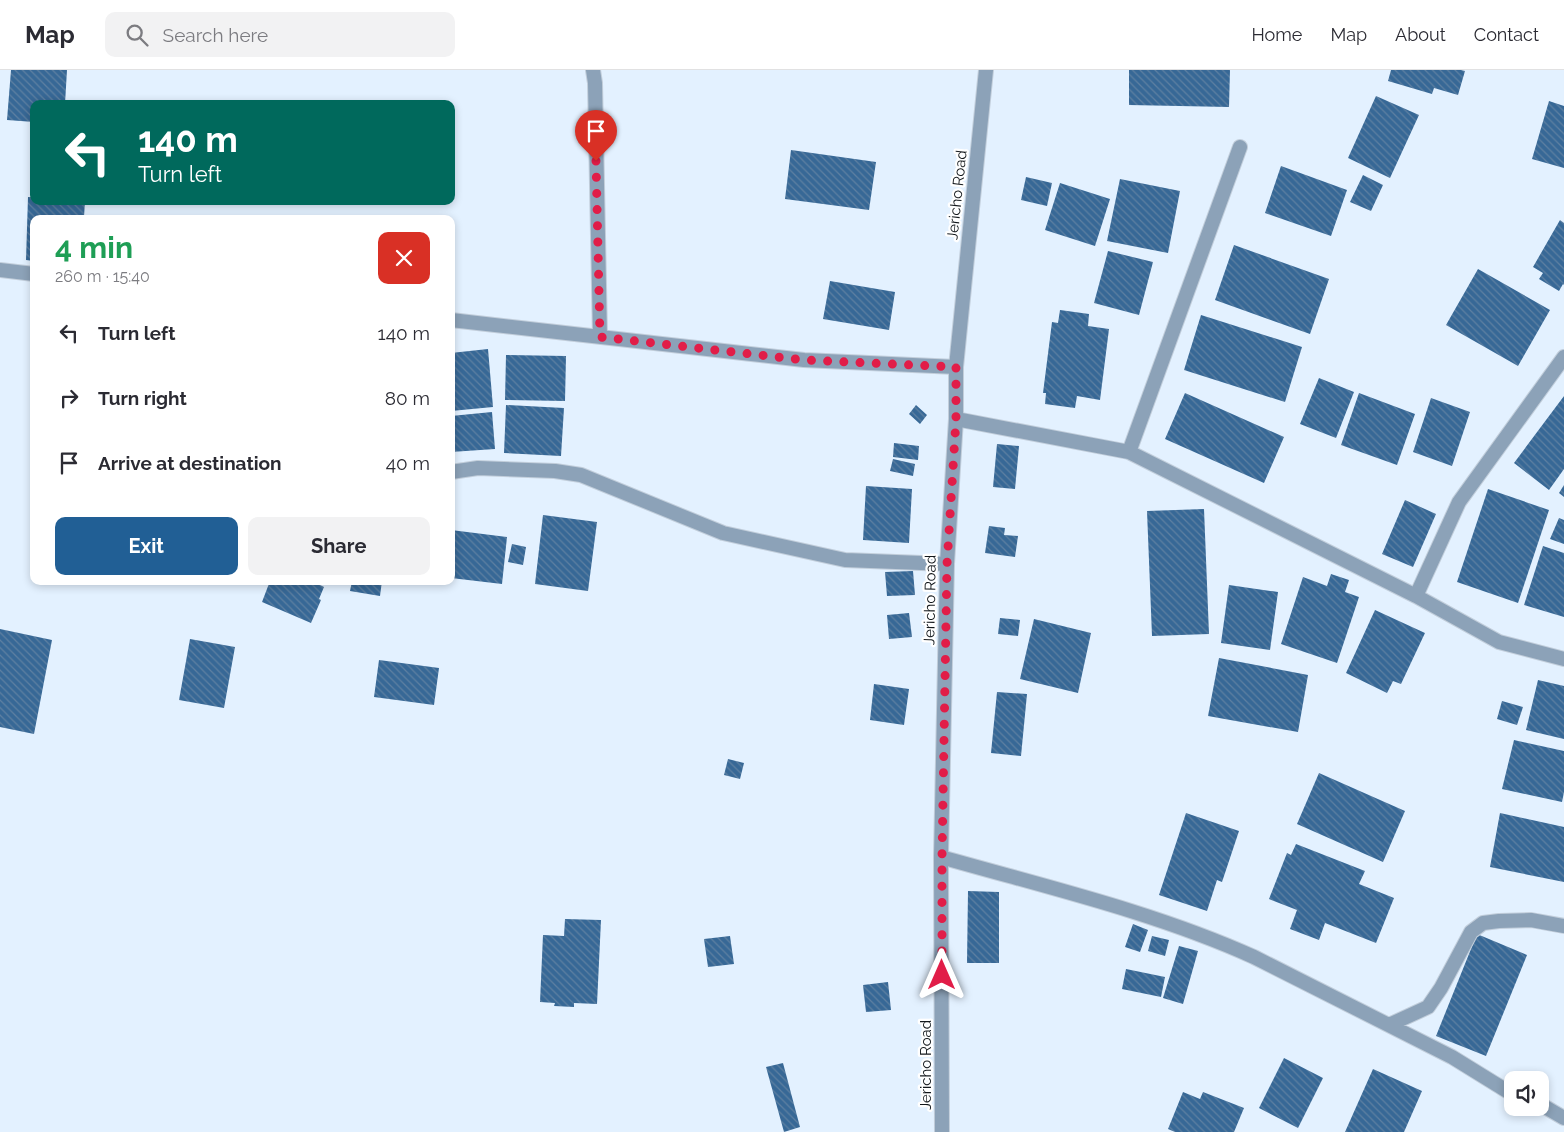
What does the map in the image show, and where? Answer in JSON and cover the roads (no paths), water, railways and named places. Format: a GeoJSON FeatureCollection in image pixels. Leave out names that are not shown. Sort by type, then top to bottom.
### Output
{"type":"FeatureCollection","features":[{"type":"Feature","properties":{"kind":"street"},"geometry":{"type":"LineString","coordinates":[[593,70],[595,83],[600,337]]}},
{"type":"Feature","properties":{"kind":"street","name":"Jericho Road"},"geometry":{"type":"LineString","coordinates":[[942,1132],[942,857],[947,564],[956,420],[956,367],[986,70]]}},
{"type":"Feature","properties":{"kind":"street"},"geometry":{"type":"LineString","coordinates":[[1129,452],[1240,147]]}},
{"type":"Feature","properties":{"kind":"street"},"geometry":{"type":"LineString","coordinates":[[0,270],[30,274]]}},
{"type":"Feature","properties":{"kind":"street"},"geometry":{"type":"LineString","coordinates":[[455,320],[804,360],[956,367]]}},
{"type":"Feature","properties":{"kind":"street"},"geometry":{"type":"LineString","coordinates":[[1416,596],[1459,502],[1564,357]]}},
{"type":"Feature","properties":{"kind":"street"},"geometry":{"type":"LineString","coordinates":[[956,420],[1129,452],[1416,596],[1499,642],[1564,659]]}},
{"type":"Feature","properties":{"kind":"street"},"geometry":{"type":"LineString","coordinates":[[455,471],[478,468],[555,471],[581,475],[723,533],[845,560],[947,564]]}},
{"type":"Feature","properties":{"kind":"street"},"geometry":{"type":"LineString","coordinates":[[942,857],[1134,912],[1226,945],[1390,1025],[1452,1057],[1504,1088]]}},
{"type":"Feature","properties":{"kind":"street"},"geometry":{"type":"LineString","coordinates":[[1390,1025],[1428,1007],[1441,988],[1471,932],[1483,923],[1531,920],[1564,926]]}},
{"type":"Feature","properties":{"kind":"street"},"geometry":{"type":"LineString","coordinates":[[1549,1109],[1564,1118]]}}]}
